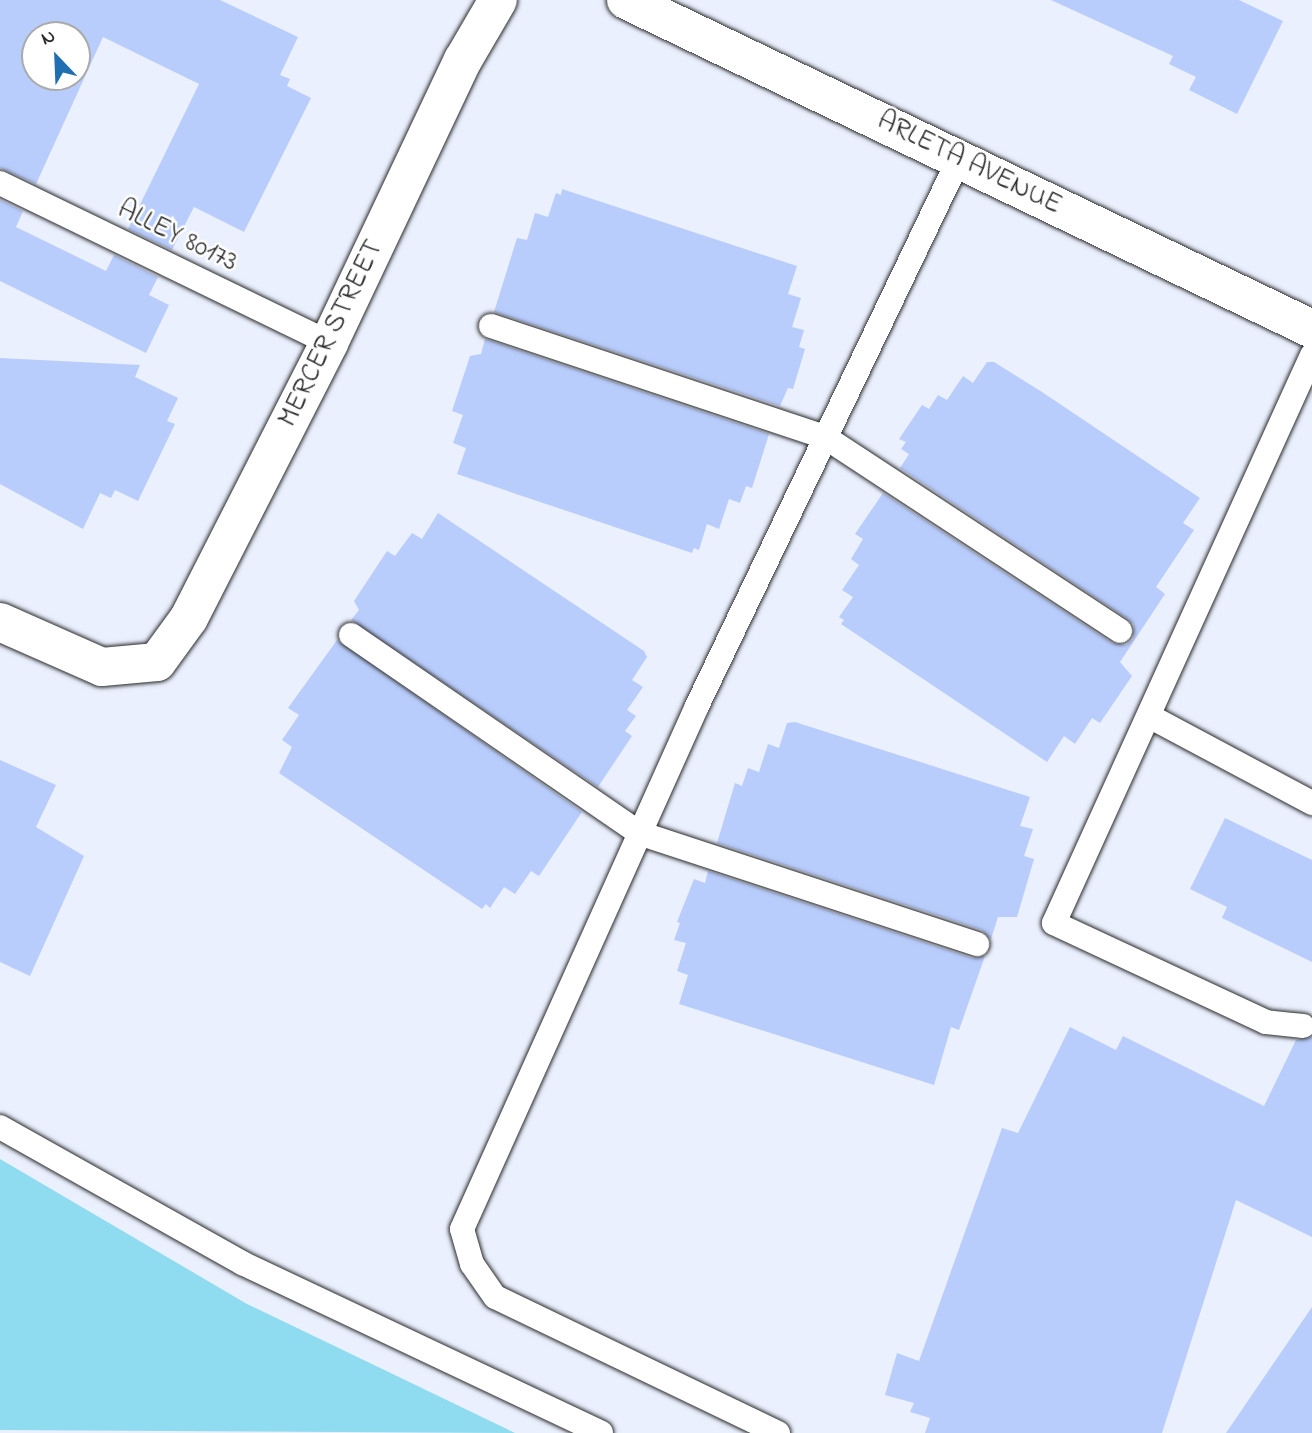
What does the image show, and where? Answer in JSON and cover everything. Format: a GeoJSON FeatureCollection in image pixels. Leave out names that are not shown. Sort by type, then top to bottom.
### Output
{"type":"FeatureCollection","features":[{"type":"Feature","properties":{"kind":"street","name":"MERCER STREET"},"geometry":{"type":"LineString","coordinates":[[0,622],[102,667],[157,662],[189,618],[329,343],[463,60],[498,0]]}},
{"type":"Feature","properties":{"kind":"street","name":"ARLETA AVENUE"},"geometry":{"type":"LineString","coordinates":[[626,0],[1312,330]]}},
{"type":"Feature","properties":{"kind":"lane"},"geometry":{"type":"LineString","coordinates":[[778,1433],[495,1297],[472,1264],[462,1229],[639,832],[959,159]]}},
{"type":"Feature","properties":{"kind":"lane","name":"ALLEY 80173"},"geometry":{"type":"LineString","coordinates":[[0,183],[329,343]]}},
{"type":"Feature","properties":{"kind":"lane"},"geometry":{"type":"LineString","coordinates":[[491,326],[825,438],[1120,631]]}},
{"type":"Feature","properties":{"kind":"lane"},"geometry":{"type":"LineString","coordinates":[[1303,1026],[1266,1022],[1054,923],[1312,355]]}},
{"type":"Feature","properties":{"kind":"lane"},"geometry":{"type":"LineString","coordinates":[[351,635],[639,832],[977,943]]}},
{"type":"Feature","properties":{"kind":"lane"},"geometry":{"type":"LineString","coordinates":[[1149,716],[1312,803]]}},
{"type":"Feature","properties":{"kind":"lane"},"geometry":{"type":"LineString","coordinates":[[0,1127],[242,1264],[601,1433]]}},
{"type":"Feature","properties":{"kind":"water"},"geometry":{"type":"Polygon","coordinates":[[[0,1159],[247,1304],[515,1433],[0,1430],[0,1159]]]}},
{"type":"Feature","properties":{"kind":"building"},"geometry":{"type":"Polygon","coordinates":[[[0,0],[220,0],[298,37],[280,75],[290,79],[287,86],[311,98],[244,232],[194,207],[172,250],[128,229],[199,84],[103,37],[91,63],[91,21],[21,21],[21,91],[78,91],[36,184],[0,168],[0,0]]]}},
{"type":"Feature","properties":{"kind":"building"},"geometry":{"type":"Polygon","coordinates":[[[1051,0],[1239,0],[1283,21],[1237,114],[1189,90],[1196,77],[1169,64],[1173,56],[1051,0]]]}},
{"type":"Feature","properties":{"kind":"building"},"geometry":{"type":"Polygon","coordinates":[[[562,189],[797,266],[788,294],[801,298],[792,327],[804,330],[799,347],[805,349],[793,389],[788,388],[780,406],[494,312],[517,238],[527,240],[535,213],[548,217],[556,193],[561,195],[562,189]]]}},
{"type":"Feature","properties":{"kind":"building"},"geometry":{"type":"Polygon","coordinates":[[[0,200],[23,211],[16,227],[106,271],[114,255],[158,277],[149,295],[169,305],[146,353],[0,281],[0,200]]]}},
{"type":"Feature","properties":{"kind":"building"},"geometry":{"type":"Polygon","coordinates":[[[485,339],[769,434],[752,488],[746,486],[740,503],[729,499],[719,529],[707,524],[699,550],[694,548],[692,553],[457,474],[466,448],[453,443],[463,415],[452,411],[470,356],[481,354],[485,339]]]}},
{"type":"Feature","properties":{"kind":"building"},"geometry":{"type":"Polygon","coordinates":[[[0,358],[140,365],[135,377],[178,398],[167,421],[175,424],[138,501],[115,490],[111,498],[100,493],[83,529],[0,484],[0,358]]]}},
{"type":"Feature","properties":{"kind":"building"},"geometry":{"type":"Polygon","coordinates":[[[987,362],[994,362],[1042,392],[1200,498],[1183,523],[1194,530],[1156,587],[1165,594],[1120,662],[1132,676],[1100,723],[1092,718],[1075,744],[1064,736],[1047,762],[841,624],[844,620],[839,617],[853,597],[842,590],[859,565],[851,559],[863,539],[855,534],[883,493],[1112,643],[1126,645],[1133,639],[1134,625],[1128,619],[900,468],[909,454],[901,449],[906,442],[899,439],[922,405],[929,409],[938,395],[947,400],[963,376],[973,383],[987,362]]]}},
{"type":"Feature","properties":{"kind":"building"},"geometry":{"type":"Polygon","coordinates":[[[438,513],[644,651],[647,657],[632,680],[643,687],[627,710],[636,716],[625,731],[632,736],[598,787],[351,620],[359,610],[354,601],[387,551],[395,556],[412,533],[422,539],[438,513]]]}},
{"type":"Feature","properties":{"kind":"building"},"geometry":{"type":"Polygon","coordinates":[[[337,640],[582,812],[539,876],[531,871],[515,894],[504,887],[490,908],[486,904],[482,909],[279,773],[292,747],[282,740],[299,715],[288,708],[337,640]]]}},
{"type":"Feature","properties":{"kind":"building"},"geometry":{"type":"Polygon","coordinates":[[[795,722],[1030,797],[1020,826],[1033,829],[1024,856],[1034,859],[1017,917],[998,917],[991,939],[982,930],[717,843],[735,783],[742,786],[748,768],[759,772],[768,744],[779,748],[787,723],[795,722]]]}},
{"type":"Feature","properties":{"kind":"building"},"geometry":{"type":"Polygon","coordinates":[[[0,760],[56,785],[36,827],[84,856],[30,976],[0,962],[0,760]]]}},
{"type":"Feature","properties":{"kind":"building"},"geometry":{"type":"Polygon","coordinates":[[[1225,818],[1312,860],[1312,962],[1222,918],[1227,907],[1190,889],[1225,818]]]}},
{"type":"Feature","properties":{"kind":"building"},"geometry":{"type":"Polygon","coordinates":[[[708,871],[972,958],[985,956],[959,1030],[951,1027],[934,1085],[679,1004],[688,975],[677,971],[686,943],[674,940],[680,923],[677,922],[694,879],[705,883],[708,871]]]}},
{"type":"Feature","properties":{"kind":"building"},"geometry":{"type":"Polygon","coordinates":[[[1070,1027],[1116,1050],[1123,1036],[1264,1106],[1296,1040],[1312,1037],[1312,1237],[1236,1200],[1162,1433],[925,1433],[930,1418],[910,1412],[914,1403],[885,1395],[897,1353],[919,1361],[1002,1128],[1018,1133],[1070,1027]]]}},
{"type":"Feature","properties":{"kind":"building"},"geometry":{"type":"Polygon","coordinates":[[[1312,1307],[1312,1433],[1226,1433],[1312,1307]]]}}]}
